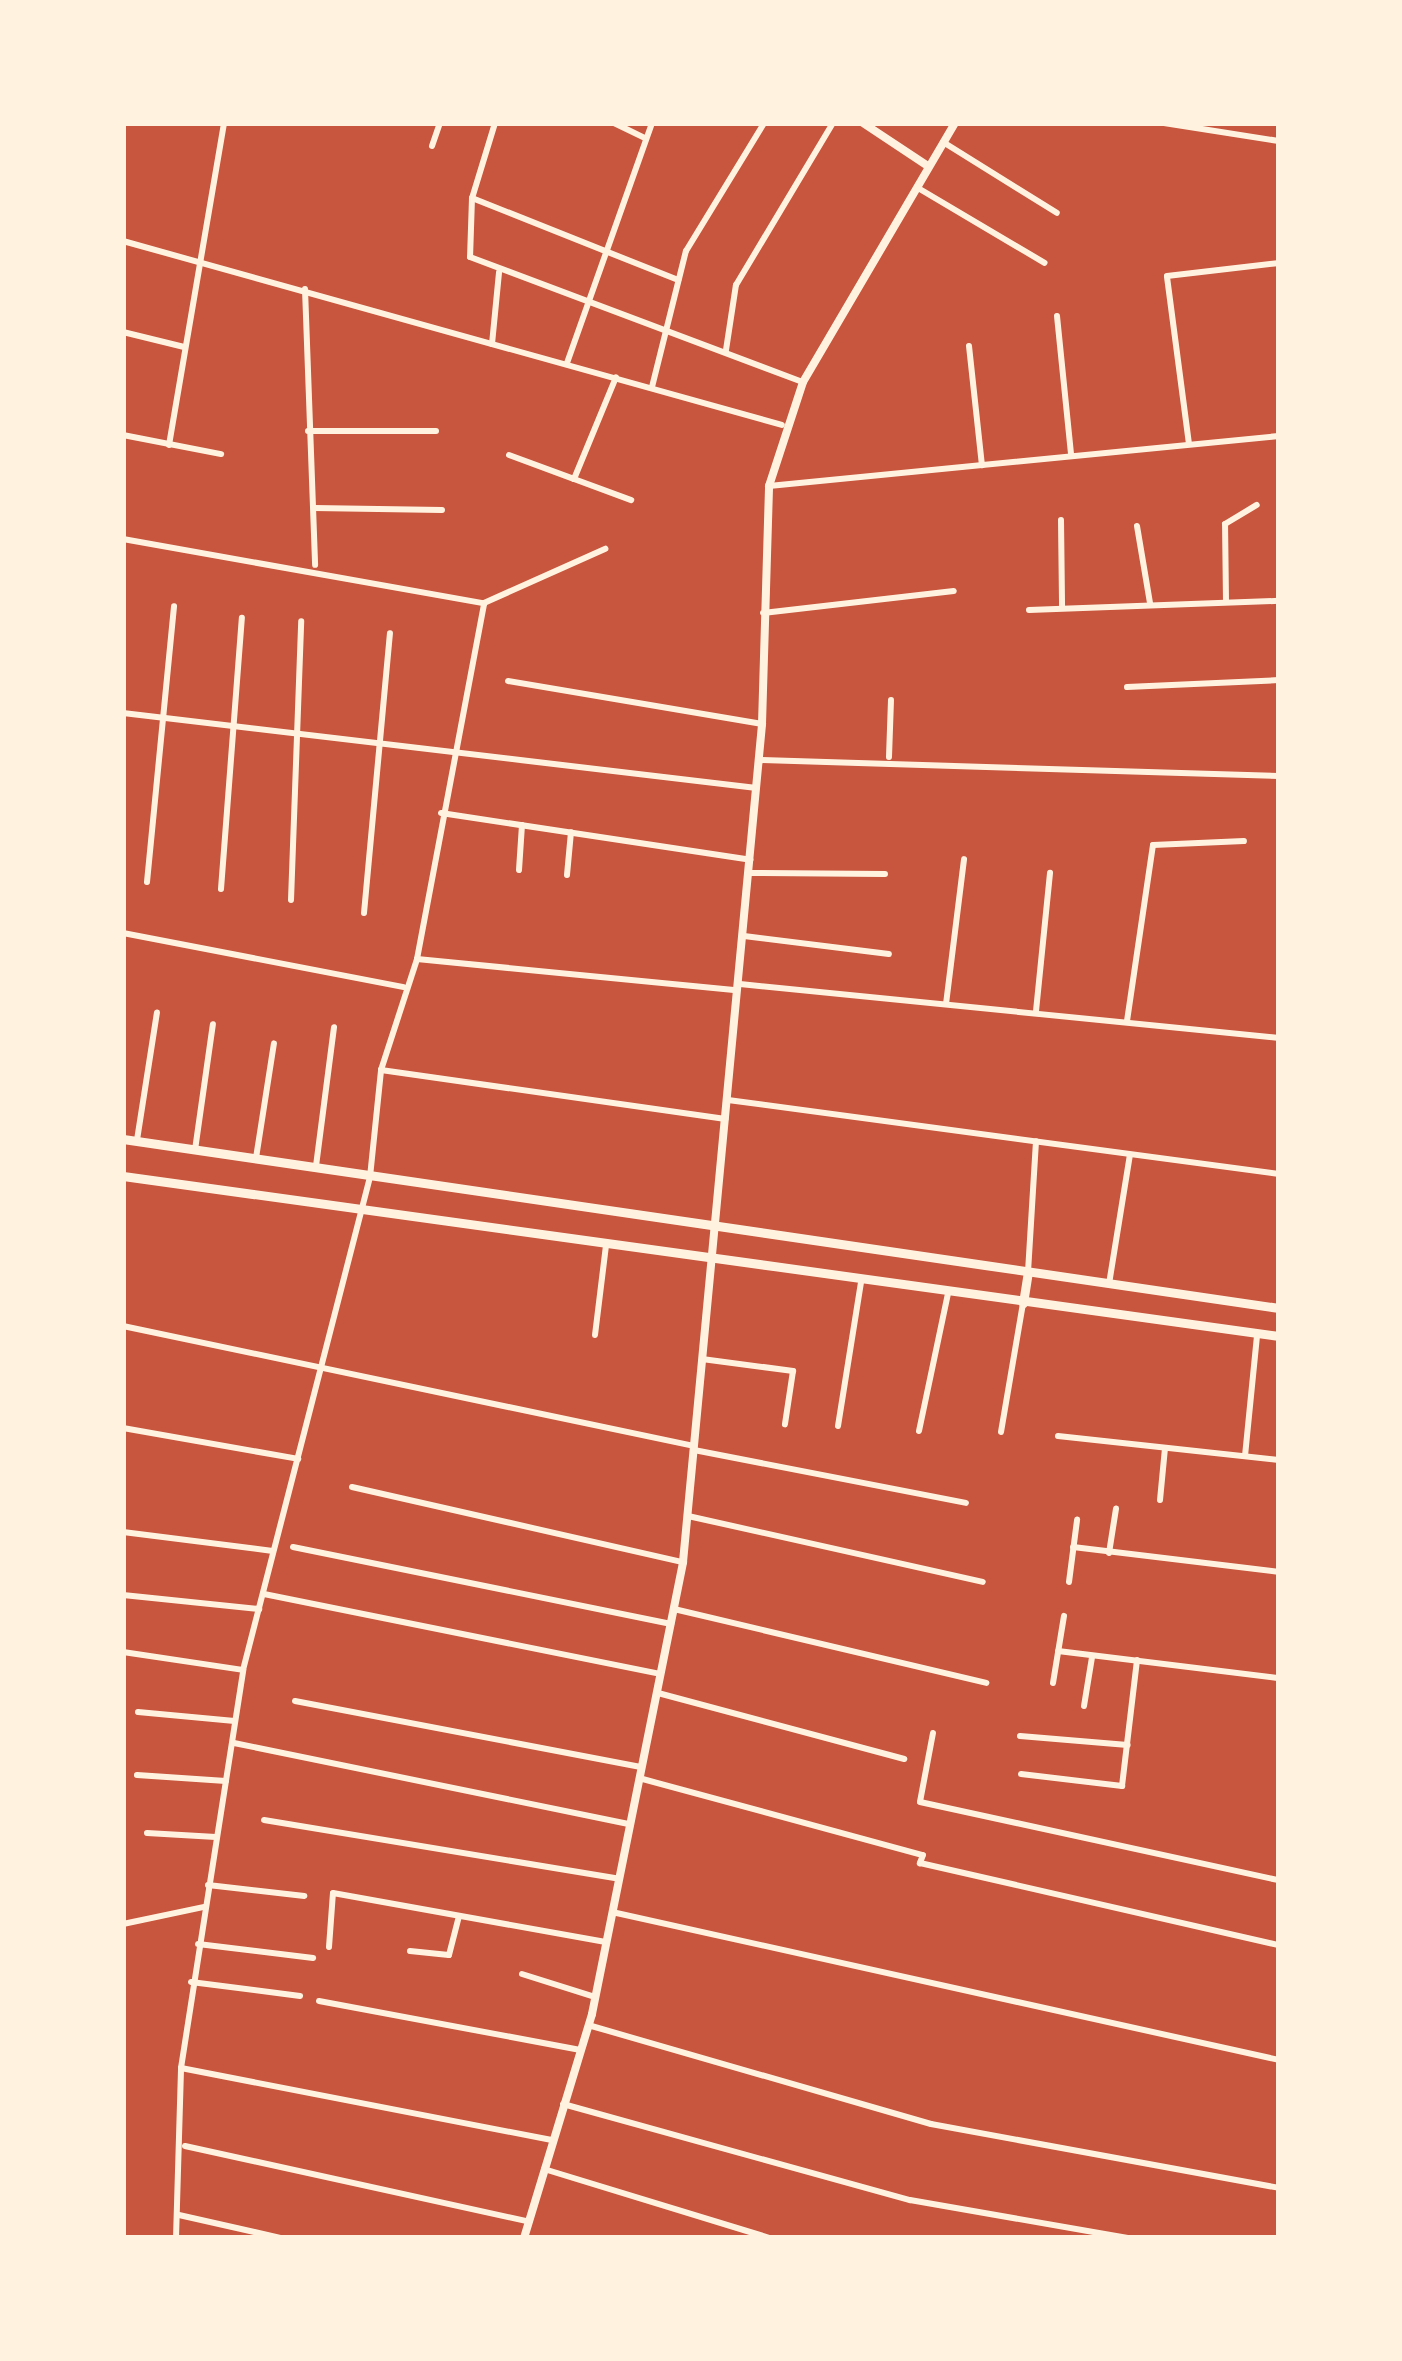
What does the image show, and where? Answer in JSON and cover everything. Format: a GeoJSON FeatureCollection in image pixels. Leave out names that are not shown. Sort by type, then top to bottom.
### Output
{"type":"FeatureCollection","features":[{"type":"Feature","properties":{"kind":"main road"},"geometry":{"type":"LineString","coordinates":[[123,1139],[713,1229],[1279,1308]]}},
{"type":"Feature","properties":{"kind":"main road"},"geometry":{"type":"LineString","coordinates":[[123,1176],[710,1262],[1279,1336]]}},
{"type":"Feature","properties":{"kind":"main road"},"geometry":{"type":"LineString","coordinates":[[1023,1303],[1028,1272]]}},
{"type":"Feature","properties":{"kind":"street"},"geometry":{"type":"LineString","coordinates":[[169,445],[224,123]]}},
{"type":"Feature","properties":{"kind":"street"},"geometry":{"type":"LineString","coordinates":[[432,146],[440,123]]}},
{"type":"Feature","properties":{"kind":"street"},"geometry":{"type":"LineString","coordinates":[[495,123],[472,198],[470,257],[499,272],[662,326],[803,382]]}},
{"type":"Feature","properties":{"kind":"street"},"geometry":{"type":"LineString","coordinates":[[614,123],[645,138]]}},
{"type":"Feature","properties":{"kind":"street"},"geometry":{"type":"LineString","coordinates":[[566,364],[603,249],[652,123]]}},
{"type":"Feature","properties":{"kind":"street"},"geometry":{"type":"LineString","coordinates":[[652,387],[662,326],[677,280],[764,123]]}},
{"type":"Feature","properties":{"kind":"street"},"geometry":{"type":"LineString","coordinates":[[725,351],[736,285],[833,123]]}},
{"type":"Feature","properties":{"kind":"street"},"geometry":{"type":"LineString","coordinates":[[863,123],[928,166]]}},
{"type":"Feature","properties":{"kind":"street"},"geometry":{"type":"LineString","coordinates":[[524,2238],[595,1997],[683,1562],[757,788],[769,486],[782,425],[803,382],[955,123]]}},
{"type":"Feature","properties":{"kind":"street"},"geometry":{"type":"LineString","coordinates":[[1164,123],[1279,141]]}},
{"type":"Feature","properties":{"kind":"street"},"geometry":{"type":"LineString","coordinates":[[943,142],[1057,213]]}},
{"type":"Feature","properties":{"kind":"street"},"geometry":{"type":"LineString","coordinates":[[915,187],[1045,263]]}},
{"type":"Feature","properties":{"kind":"street"},"geometry":{"type":"LineString","coordinates":[[472,198],[677,280]]}},
{"type":"Feature","properties":{"kind":"street"},"geometry":{"type":"LineString","coordinates":[[123,241],[782,425]]}},
{"type":"Feature","properties":{"kind":"street"},"geometry":{"type":"LineString","coordinates":[[1189,444],[1167,276],[1279,263]]}},
{"type":"Feature","properties":{"kind":"street"},"geometry":{"type":"LineString","coordinates":[[492,344],[499,272]]}},
{"type":"Feature","properties":{"kind":"street"},"geometry":{"type":"LineString","coordinates":[[305,289],[315,565]]}},
{"type":"Feature","properties":{"kind":"street"},"geometry":{"type":"LineString","coordinates":[[1057,316],[1071,454]]}},
{"type":"Feature","properties":{"kind":"street"},"geometry":{"type":"LineString","coordinates":[[123,332],[184,347]]}},
{"type":"Feature","properties":{"kind":"street"},"geometry":{"type":"LineString","coordinates":[[969,346],[982,465]]}},
{"type":"Feature","properties":{"kind":"street"},"geometry":{"type":"LineString","coordinates":[[574,479],[616,377]]}},
{"type":"Feature","properties":{"kind":"street"},"geometry":{"type":"LineString","coordinates":[[308,431],[436,431]]}},
{"type":"Feature","properties":{"kind":"street"},"geometry":{"type":"LineString","coordinates":[[123,435],[221,454]]}},
{"type":"Feature","properties":{"kind":"street"},"geometry":{"type":"LineString","coordinates":[[769,486],[1279,436]]}},
{"type":"Feature","properties":{"kind":"street"},"geometry":{"type":"LineString","coordinates":[[509,455],[631,500]]}},
{"type":"Feature","properties":{"kind":"street"},"geometry":{"type":"LineString","coordinates":[[1226,602],[1226,524],[1257,506]]}},
{"type":"Feature","properties":{"kind":"street"},"geometry":{"type":"LineString","coordinates":[[312,508],[442,510]]}},
{"type":"Feature","properties":{"kind":"street"},"geometry":{"type":"LineString","coordinates":[[1061,520],[1062,606]]}},
{"type":"Feature","properties":{"kind":"street"},"geometry":{"type":"LineString","coordinates":[[1136,526],[1150,603]]}},
{"type":"Feature","properties":{"kind":"street"},"geometry":{"type":"LineString","coordinates":[[123,539],[315,565],[484,603],[605,549]]}},
{"type":"Feature","properties":{"kind":"street"},"geometry":{"type":"LineString","coordinates":[[763,613],[953,591]]}},
{"type":"Feature","properties":{"kind":"street"},"geometry":{"type":"LineString","coordinates":[[1029,610],[1279,601]]}},
{"type":"Feature","properties":{"kind":"street"},"geometry":{"type":"LineString","coordinates":[[176,2238],[183,2146],[181,2068],[191,1982],[243,1670],[370,1177],[381,1070],[404,987],[417,959],[447,753],[484,603]]}},
{"type":"Feature","properties":{"kind":"street"},"geometry":{"type":"LineString","coordinates":[[147,881],[174,606]]}},
{"type":"Feature","properties":{"kind":"street"},"geometry":{"type":"LineString","coordinates":[[221,889],[242,618]]}},
{"type":"Feature","properties":{"kind":"street"},"geometry":{"type":"LineString","coordinates":[[291,900],[304,737],[302,621]]}},
{"type":"Feature","properties":{"kind":"street"},"geometry":{"type":"LineString","coordinates":[[364,913],[390,634]]}},
{"type":"Feature","properties":{"kind":"street"},"geometry":{"type":"LineString","coordinates":[[1127,687],[1279,680]]}},
{"type":"Feature","properties":{"kind":"street"},"geometry":{"type":"LineString","coordinates":[[508,681],[762,724]]}},
{"type":"Feature","properties":{"kind":"street"},"geometry":{"type":"LineString","coordinates":[[889,758],[892,700]]}},
{"type":"Feature","properties":{"kind":"street"},"geometry":{"type":"LineString","coordinates":[[123,713],[757,788]]}},
{"type":"Feature","properties":{"kind":"street"},"geometry":{"type":"LineString","coordinates":[[759,760],[889,758],[1279,776]]}},
{"type":"Feature","properties":{"kind":"street"},"geometry":{"type":"LineString","coordinates":[[441,814],[750,860]]}},
{"type":"Feature","properties":{"kind":"street"},"geometry":{"type":"LineString","coordinates":[[519,870],[522,825]]}},
{"type":"Feature","properties":{"kind":"street"},"geometry":{"type":"LineString","coordinates":[[567,875],[571,832]]}},
{"type":"Feature","properties":{"kind":"street"},"geometry":{"type":"LineString","coordinates":[[1127,1021],[1153,845],[1244,842]]}},
{"type":"Feature","properties":{"kind":"street"},"geometry":{"type":"LineString","coordinates":[[946,1004],[964,860]]}},
{"type":"Feature","properties":{"kind":"street"},"geometry":{"type":"LineString","coordinates":[[749,873],[886,874]]}},
{"type":"Feature","properties":{"kind":"street"},"geometry":{"type":"LineString","coordinates":[[1036,1012],[1050,873]]}},
{"type":"Feature","properties":{"kind":"street"},"geometry":{"type":"LineString","coordinates":[[123,933],[404,987]]}},
{"type":"Feature","properties":{"kind":"street"},"geometry":{"type":"LineString","coordinates":[[744,936],[889,954]]}},
{"type":"Feature","properties":{"kind":"street"},"geometry":{"type":"LineString","coordinates":[[417,959],[1036,1012],[1279,1038]]}},
{"type":"Feature","properties":{"kind":"street"},"geometry":{"type":"LineString","coordinates":[[137,1141],[157,1013]]}},
{"type":"Feature","properties":{"kind":"street"},"geometry":{"type":"LineString","coordinates":[[194,1150],[213,1024]]}},
{"type":"Feature","properties":{"kind":"street"},"geometry":{"type":"LineString","coordinates":[[316,1168],[334,1027]]}},
{"type":"Feature","properties":{"kind":"street"},"geometry":{"type":"LineString","coordinates":[[256,1160],[274,1043]]}},
{"type":"Feature","properties":{"kind":"street"},"geometry":{"type":"LineString","coordinates":[[381,1070],[726,1119]]}},
{"type":"Feature","properties":{"kind":"street"},"geometry":{"type":"LineString","coordinates":[[728,1100],[1279,1174]]}},
{"type":"Feature","properties":{"kind":"street"},"geometry":{"type":"LineString","coordinates":[[1028,1272],[1036,1141]]}},
{"type":"Feature","properties":{"kind":"street"},"geometry":{"type":"LineString","coordinates":[[1109,1284],[1130,1155]]}},
{"type":"Feature","properties":{"kind":"street"},"geometry":{"type":"LineString","coordinates":[[595,1335],[606,1246]]}},
{"type":"Feature","properties":{"kind":"street"},"geometry":{"type":"LineString","coordinates":[[838,1426],[861,1282]]}},
{"type":"Feature","properties":{"kind":"street"},"geometry":{"type":"LineString","coordinates":[[919,1432],[948,1293]]}},
{"type":"Feature","properties":{"kind":"street"},"geometry":{"type":"LineString","coordinates":[[1001,1432],[1023,1303]]}},
{"type":"Feature","properties":{"kind":"street"},"geometry":{"type":"LineString","coordinates":[[123,1326],[320,1360],[694,1448],[966,1503]]}},
{"type":"Feature","properties":{"kind":"street"},"geometry":{"type":"LineString","coordinates":[[1245,1456],[1258,1333]]}},
{"type":"Feature","properties":{"kind":"street"},"geometry":{"type":"LineString","coordinates":[[702,1359],[793,1371],[785,1424]]}},
{"type":"Feature","properties":{"kind":"street"},"geometry":{"type":"LineString","coordinates":[[123,1428],[298,1459]]}},
{"type":"Feature","properties":{"kind":"street"},"geometry":{"type":"LineString","coordinates":[[1058,1436],[1279,1460]]}},
{"type":"Feature","properties":{"kind":"street"},"geometry":{"type":"LineString","coordinates":[[1160,1500],[1165,1448]]}},
{"type":"Feature","properties":{"kind":"street"},"geometry":{"type":"LineString","coordinates":[[352,1487],[683,1562]]}},
{"type":"Feature","properties":{"kind":"street"},"geometry":{"type":"LineString","coordinates":[[1108,1553],[1116,1509]]}},
{"type":"Feature","properties":{"kind":"street"},"geometry":{"type":"LineString","coordinates":[[687,1516],[983,1582]]}},
{"type":"Feature","properties":{"kind":"street"},"geometry":{"type":"LineString","coordinates":[[1069,1582],[1077,1520]]}},
{"type":"Feature","properties":{"kind":"street"},"geometry":{"type":"LineString","coordinates":[[123,1532],[273,1551]]}},
{"type":"Feature","properties":{"kind":"street"},"geometry":{"type":"LineString","coordinates":[[292,1546],[670,1624]]}},
{"type":"Feature","properties":{"kind":"street"},"geometry":{"type":"LineString","coordinates":[[1073,1547],[1279,1572]]}},
{"type":"Feature","properties":{"kind":"street"},"geometry":{"type":"LineString","coordinates":[[263,1594],[660,1674]]}},
{"type":"Feature","properties":{"kind":"street"},"geometry":{"type":"LineString","coordinates":[[123,1595],[259,1609]]}},
{"type":"Feature","properties":{"kind":"street"},"geometry":{"type":"LineString","coordinates":[[674,1609],[986,1683]]}},
{"type":"Feature","properties":{"kind":"street"},"geometry":{"type":"LineString","coordinates":[[1053,1683],[1064,1616]]}},
{"type":"Feature","properties":{"kind":"street"},"geometry":{"type":"LineString","coordinates":[[1058,1651],[1279,1678]]}},
{"type":"Feature","properties":{"kind":"street"},"geometry":{"type":"LineString","coordinates":[[123,1652],[243,1670]]}},
{"type":"Feature","properties":{"kind":"street"},"geometry":{"type":"LineString","coordinates":[[1084,1706],[1092,1657]]}},
{"type":"Feature","properties":{"kind":"street"},"geometry":{"type":"LineString","coordinates":[[1021,1774],[1122,1786],[1137,1660]]}},
{"type":"Feature","properties":{"kind":"street"},"geometry":{"type":"LineString","coordinates":[[656,1693],[904,1759]]}},
{"type":"Feature","properties":{"kind":"street"},"geometry":{"type":"LineString","coordinates":[[295,1701],[641,1767]]}},
{"type":"Feature","properties":{"kind":"street"},"geometry":{"type":"LineString","coordinates":[[138,1712],[235,1720]]}},
{"type":"Feature","properties":{"kind":"street"},"geometry":{"type":"LineString","coordinates":[[933,1732],[920,1802],[1034,1832],[1279,1880]]}},
{"type":"Feature","properties":{"kind":"street"},"geometry":{"type":"LineString","coordinates":[[1020,1736],[1128,1745]]}},
{"type":"Feature","properties":{"kind":"street"},"geometry":{"type":"LineString","coordinates":[[232,1742],[630,1824]]}},
{"type":"Feature","properties":{"kind":"street"},"geometry":{"type":"LineString","coordinates":[[137,1775],[226,1781]]}},
{"type":"Feature","properties":{"kind":"street"},"geometry":{"type":"LineString","coordinates":[[639,1778],[923,1855],[920,1863],[1279,1946]]}},
{"type":"Feature","properties":{"kind":"street"},"geometry":{"type":"LineString","coordinates":[[264,1820],[619,1880]]}},
{"type":"Feature","properties":{"kind":"street"},"geometry":{"type":"LineString","coordinates":[[147,1833],[216,1837]]}},
{"type":"Feature","properties":{"kind":"street"},"geometry":{"type":"LineString","coordinates":[[208,1885],[304,1896]]}},
{"type":"Feature","properties":{"kind":"street"},"geometry":{"type":"LineString","coordinates":[[329,1947],[333,1893],[606,1942]]}},
{"type":"Feature","properties":{"kind":"street"},"geometry":{"type":"LineString","coordinates":[[123,1924],[204,1907]]}},
{"type":"Feature","properties":{"kind":"street"},"geometry":{"type":"LineString","coordinates":[[612,1912],[1279,2060]]}},
{"type":"Feature","properties":{"kind":"street"},"geometry":{"type":"LineString","coordinates":[[410,1952],[448,1955],[459,1916]]}},
{"type":"Feature","properties":{"kind":"street"},"geometry":{"type":"LineString","coordinates":[[198,1944],[313,1958]]}},
{"type":"Feature","properties":{"kind":"street"},"geometry":{"type":"LineString","coordinates":[[522,1974],[595,1997]]}},
{"type":"Feature","properties":{"kind":"street"},"geometry":{"type":"LineString","coordinates":[[191,1982],[300,1996]]}},
{"type":"Feature","properties":{"kind":"street"},"geometry":{"type":"LineString","coordinates":[[319,2001],[580,2050]]}},
{"type":"Feature","properties":{"kind":"street"},"geometry":{"type":"LineString","coordinates":[[588,2025],[931,2124],[1279,2188]]}},
{"type":"Feature","properties":{"kind":"street"},"geometry":{"type":"LineString","coordinates":[[181,2068],[553,2140]]}},
{"type":"Feature","properties":{"kind":"street"},"geometry":{"type":"LineString","coordinates":[[563,2104],[910,2200],[1128,2238]]}},
{"type":"Feature","properties":{"kind":"street"},"geometry":{"type":"LineString","coordinates":[[183,2146],[527,2221]]}},
{"type":"Feature","properties":{"kind":"street"},"geometry":{"type":"LineString","coordinates":[[544,2169],[770,2238]]}},
{"type":"Feature","properties":{"kind":"street"},"geometry":{"type":"LineString","coordinates":[[177,2214],[281,2238]]}}]}
